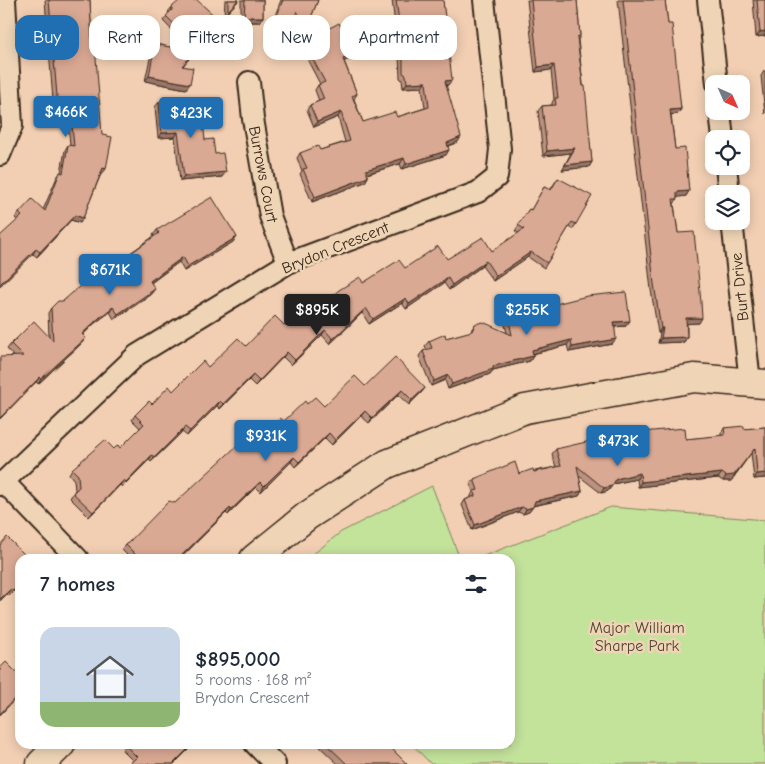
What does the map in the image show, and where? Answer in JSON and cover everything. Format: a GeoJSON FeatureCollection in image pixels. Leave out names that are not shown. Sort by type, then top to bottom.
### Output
{"type":"FeatureCollection","features":[{"type":"Feature","properties":{"kind":"street"},"geometry":{"type":"LineString","coordinates":[[0,155],[12,126],[5,0]]}},
{"type":"Feature","properties":{"kind":"street","name":"Brydon Crescent"},"geometry":{"type":"LineString","coordinates":[[2,483],[137,355],[288,263],[478,192],[497,177],[500,148],[484,0]]}},
{"type":"Feature","properties":{"kind":"street"},"geometry":{"type":"LineString","coordinates":[[708,0],[716,75]]}},
{"type":"Feature","properties":{"kind":"street","name":"Burrows Court"},"geometry":{"type":"LineString","coordinates":[[249,82],[253,120],[270,216],[288,263]]}},
{"type":"Feature","properties":{"kind":"street","name":"Burt Drive"},"geometry":{"type":"LineString","coordinates":[[733,230],[757,383]]}},
{"type":"Feature","properties":{"kind":"street"},"geometry":{"type":"LineString","coordinates":[[260,554],[306,516],[387,464],[525,409],[694,378],[757,383]]}},
{"type":"Feature","properties":{"kind":"street"},"geometry":{"type":"LineString","coordinates":[[2,483],[73,554]]}},
{"type":"Feature","properties":{"kind":"street"},"geometry":{"type":"LineString","coordinates":[[41,764],[56,749]]}},
{"type":"Feature","properties":{"kind":"street"},"geometry":{"type":"LineString","coordinates":[[260,749],[274,764]]}},
{"type":"Feature","properties":{"kind":"green space"},"geometry":{"type":"Polygon","coordinates":[[[432,486],[458,554],[313,554],[341,532],[432,486]]]}},
{"type":"Feature","properties":{"kind":"green space","name":"Major William Sharpe Park"},"geometry":{"type":"Polygon","coordinates":[[[611,507],[765,520],[765,764],[431,764],[417,749],[515,749],[515,554],[489,554],[611,507]]]}},
{"type":"Feature","properties":{"kind":"building"},"geometry":{"type":"Polygon","coordinates":[[[49,0],[90,0],[89,60],[96,60],[102,135],[112,137],[106,169],[103,168],[83,218],[75,215],[40,252],[36,249],[0,284],[0,236],[22,216],[19,213],[32,199],[45,211],[60,172],[63,173],[68,145],[74,146],[70,107],[58,108],[54,60],[79,60],[79,15],[50,15],[49,0]]]}},
{"type":"Feature","properties":{"kind":"building"},"geometry":{"type":"Polygon","coordinates":[[[180,0],[197,0],[214,15],[170,15],[170,20],[166,16],[172,10],[172,7],[180,0]]]}},
{"type":"Feature","properties":{"kind":"building"},"geometry":{"type":"Polygon","coordinates":[[[228,0],[238,0],[228,11],[228,0]]]}},
{"type":"Feature","properties":{"kind":"building"},"geometry":{"type":"Polygon","coordinates":[[[245,0],[263,0],[263,17],[244,15],[245,0]]]}},
{"type":"Feature","properties":{"kind":"building"},"geometry":{"type":"Polygon","coordinates":[[[283,0],[318,0],[312,15],[299,15],[297,11],[295,15],[277,15],[283,0]]]}},
{"type":"Feature","properties":{"kind":"building"},"geometry":{"type":"Polygon","coordinates":[[[396,0],[443,0],[445,15],[398,15],[396,0]]]}},
{"type":"Feature","properties":{"kind":"building"},"geometry":{"type":"Polygon","coordinates":[[[531,0],[577,0],[580,36],[577,37],[583,86],[585,86],[592,162],[565,165],[575,148],[547,151],[542,106],[556,105],[555,98],[558,98],[554,65],[538,67],[531,0]]]}},
{"type":"Feature","properties":{"kind":"building"},"geometry":{"type":"Polygon","coordinates":[[[623,0],[665,0],[668,24],[672,24],[681,109],[670,110],[675,149],[685,148],[689,191],[677,192],[677,199],[673,199],[678,233],[694,232],[702,318],[686,318],[687,337],[661,338],[663,328],[661,328],[654,284],[623,0]]]}},
{"type":"Feature","properties":{"kind":"building"},"geometry":{"type":"Polygon","coordinates":[[[757,0],[765,0],[765,31],[760,32],[757,0]]]}},
{"type":"Feature","properties":{"kind":"building"},"geometry":{"type":"Polygon","coordinates":[[[339,23],[340,25],[340,60],[343,60],[357,94],[352,96],[363,122],[395,112],[397,117],[429,107],[426,82],[407,83],[406,75],[403,73],[403,60],[450,60],[452,80],[445,81],[461,137],[447,143],[449,150],[406,164],[404,158],[366,170],[368,177],[315,197],[303,169],[307,168],[300,153],[318,146],[320,150],[350,141],[341,112],[317,122],[310,105],[324,99],[318,85],[325,82],[313,60],[330,60],[330,28],[339,23]]]}},
{"type":"Feature","properties":{"kind":"building"},"geometry":{"type":"Polygon","coordinates":[[[160,45],[170,47],[170,60],[187,60],[182,66],[193,68],[190,84],[149,76],[152,60],[160,60],[160,45]]]}},
{"type":"Feature","properties":{"kind":"building"},"geometry":{"type":"Polygon","coordinates":[[[187,99],[189,114],[202,112],[205,140],[213,139],[215,154],[223,153],[226,172],[184,176],[178,132],[162,133],[159,102],[187,99]]]}},
{"type":"Feature","properties":{"kind":"building"},"geometry":{"type":"Polygon","coordinates":[[[558,178],[592,196],[576,224],[572,222],[547,263],[531,252],[496,276],[486,261],[452,285],[448,278],[409,304],[406,298],[373,319],[366,308],[333,339],[325,330],[295,360],[287,352],[259,381],[253,375],[223,404],[220,401],[190,431],[185,427],[155,457],[152,455],[93,512],[73,493],[79,487],[78,475],[72,469],[105,440],[114,449],[118,445],[120,448],[144,424],[135,415],[149,401],[152,404],[169,386],[173,391],[203,361],[208,367],[238,338],[246,346],[275,316],[284,325],[313,296],[322,305],[339,290],[360,277],[363,283],[399,260],[405,268],[438,246],[447,259],[483,237],[492,251],[524,229],[518,225],[529,209],[531,210],[544,187],[551,190],[558,178]]]}},
{"type":"Feature","properties":{"kind":"building"},"geometry":{"type":"Polygon","coordinates":[[[212,197],[237,237],[188,266],[183,257],[150,281],[155,289],[118,314],[113,307],[82,334],[86,338],[41,379],[40,377],[0,418],[0,357],[23,356],[11,344],[34,321],[53,341],[51,308],[58,301],[63,301],[97,271],[100,275],[159,233],[157,230],[212,197]]]}},
{"type":"Feature","properties":{"kind":"building"},"geometry":{"type":"Polygon","coordinates":[[[626,292],[630,321],[614,322],[616,339],[572,347],[571,340],[532,350],[533,356],[493,366],[493,369],[452,384],[448,375],[434,381],[423,351],[432,348],[429,341],[445,334],[446,338],[472,331],[475,324],[483,322],[512,335],[508,316],[587,296],[626,292]]]}},
{"type":"Feature","properties":{"kind":"building"},"geometry":{"type":"Polygon","coordinates":[[[395,357],[425,388],[412,400],[402,390],[372,418],[365,411],[335,440],[329,433],[299,462],[294,457],[264,486],[260,482],[231,510],[230,508],[183,554],[135,554],[126,545],[169,501],[175,503],[240,443],[244,448],[246,446],[249,449],[280,418],[284,421],[305,401],[307,404],[315,397],[324,406],[355,376],[365,386],[395,357]]]}},
{"type":"Feature","properties":{"kind":"building"},"geometry":{"type":"Polygon","coordinates":[[[744,426],[744,429],[765,427],[765,473],[757,474],[755,448],[734,475],[726,476],[722,473],[641,482],[640,473],[616,479],[612,486],[604,488],[577,466],[582,491],[535,501],[533,507],[526,509],[522,507],[475,525],[465,500],[475,496],[474,491],[478,490],[474,479],[515,462],[519,474],[533,469],[534,472],[561,466],[556,449],[599,439],[602,452],[628,446],[627,443],[642,442],[642,432],[685,428],[686,439],[725,435],[724,428],[744,426]]]}},
{"type":"Feature","properties":{"kind":"building"},"geometry":{"type":"Polygon","coordinates":[[[7,537],[24,554],[15,554],[15,589],[13,591],[11,589],[0,599],[0,545],[7,537]]]}},
{"type":"Feature","properties":{"kind":"building"},"geometry":{"type":"Polygon","coordinates":[[[6,662],[15,671],[15,698],[0,714],[0,668],[6,662]]]}},
{"type":"Feature","properties":{"kind":"building"},"geometry":{"type":"Polygon","coordinates":[[[129,749],[188,749],[173,764],[129,764],[137,757],[129,749]]]}},
{"type":"Feature","properties":{"kind":"building"},"geometry":{"type":"Polygon","coordinates":[[[331,749],[392,749],[407,764],[363,763],[347,764],[331,749]]]}}]}
